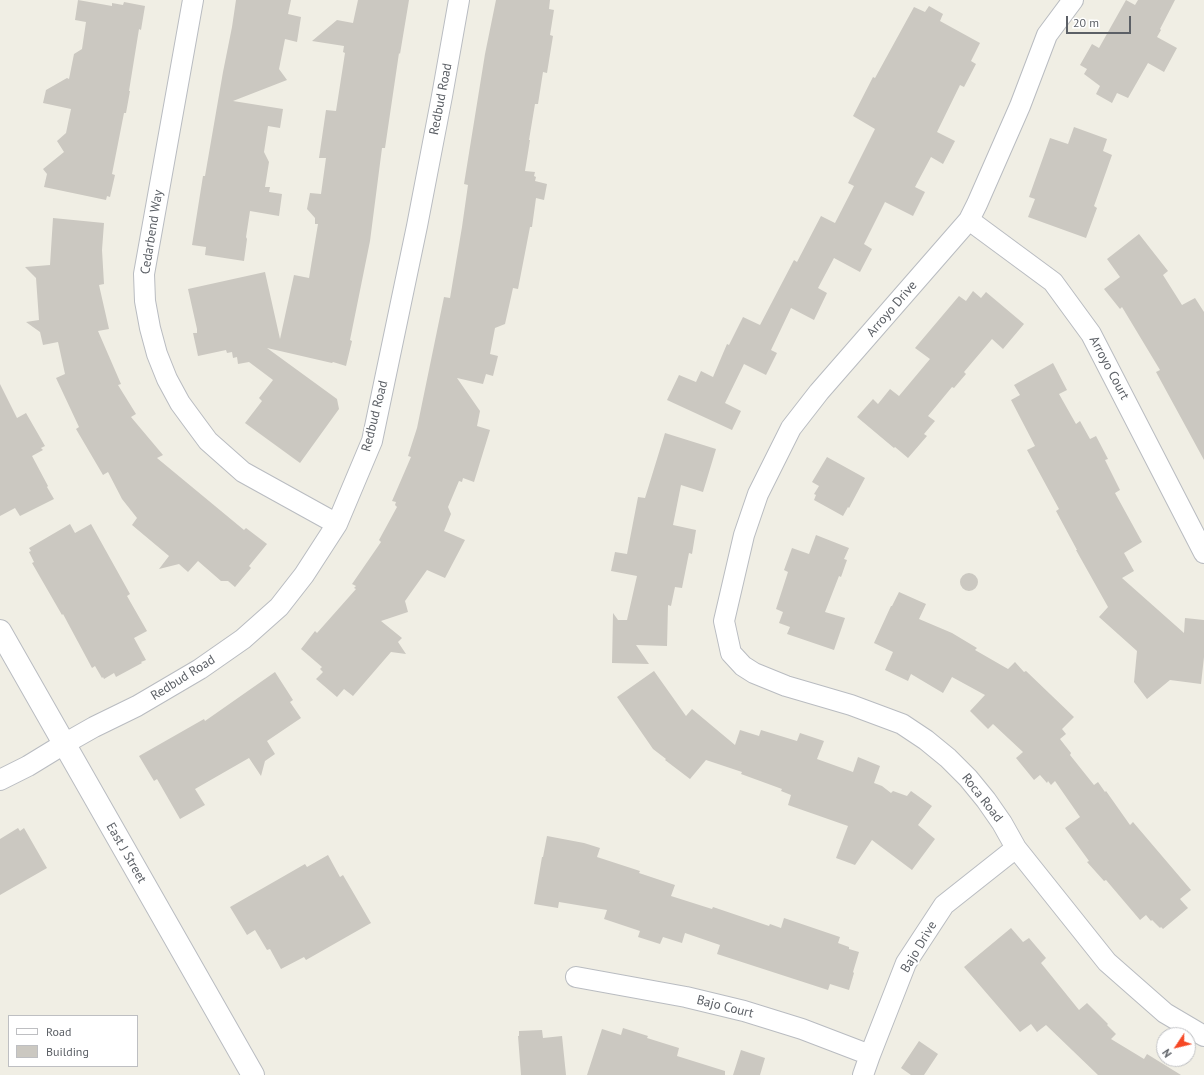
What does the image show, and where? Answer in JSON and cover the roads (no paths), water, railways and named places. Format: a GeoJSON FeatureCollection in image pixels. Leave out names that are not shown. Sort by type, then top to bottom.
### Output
{"type":"FeatureCollection","features":[{"type":"Feature","properties":{"kind":"street","name":"Cedarbend Way"},"geometry":{"type":"LineString","coordinates":[[193,0],[144,274],[145,301],[157,354],[167,379],[187,413],[208,440],[244,472],[337,524]]}},
{"type":"Feature","properties":{"kind":"street","name":"Redbud Road"},"geometry":{"type":"LineString","coordinates":[[0,780],[28,766],[94,727],[137,706],[200,669],[243,639],[279,607],[304,575],[337,524],[372,441],[417,226],[459,0]]}},
{"type":"Feature","properties":{"kind":"street","name":"Arroyo Drive"},"geometry":{"type":"LineString","coordinates":[[724,621],[744,535],[753,507],[791,428],[819,392],[968,220],[977,204],[1020,106],[1047,35],[1073,0]]}},
{"type":"Feature","properties":{"kind":"street","name":"Arroyo Court"},"geometry":{"type":"LineString","coordinates":[[968,220],[1053,282],[1091,334],[1204,553]]}},
{"type":"Feature","properties":{"kind":"street","name":"Roca Road"},"geometry":{"type":"LineString","coordinates":[[724,621],[731,653],[744,666],[754,673],[786,686],[851,705],[902,724],[926,740],[948,758],[968,778],[994,812],[1016,848],[1108,962],[1165,1013],[1204,1036]]}},
{"type":"Feature","properties":{"kind":"street","name":"East J Street"},"geometry":{"type":"LineString","coordinates":[[0,631],[253,1075]]}},
{"type":"Feature","properties":{"kind":"street","name":"Bajo Drive"},"geometry":{"type":"LineString","coordinates":[[863,1075],[906,963],[944,905],[1016,848]]}},
{"type":"Feature","properties":{"kind":"street","name":"Bajo Court"},"geometry":{"type":"LineString","coordinates":[[576,977],[657,992],[744,1011],[802,1029],[870,1055]]}}]}
